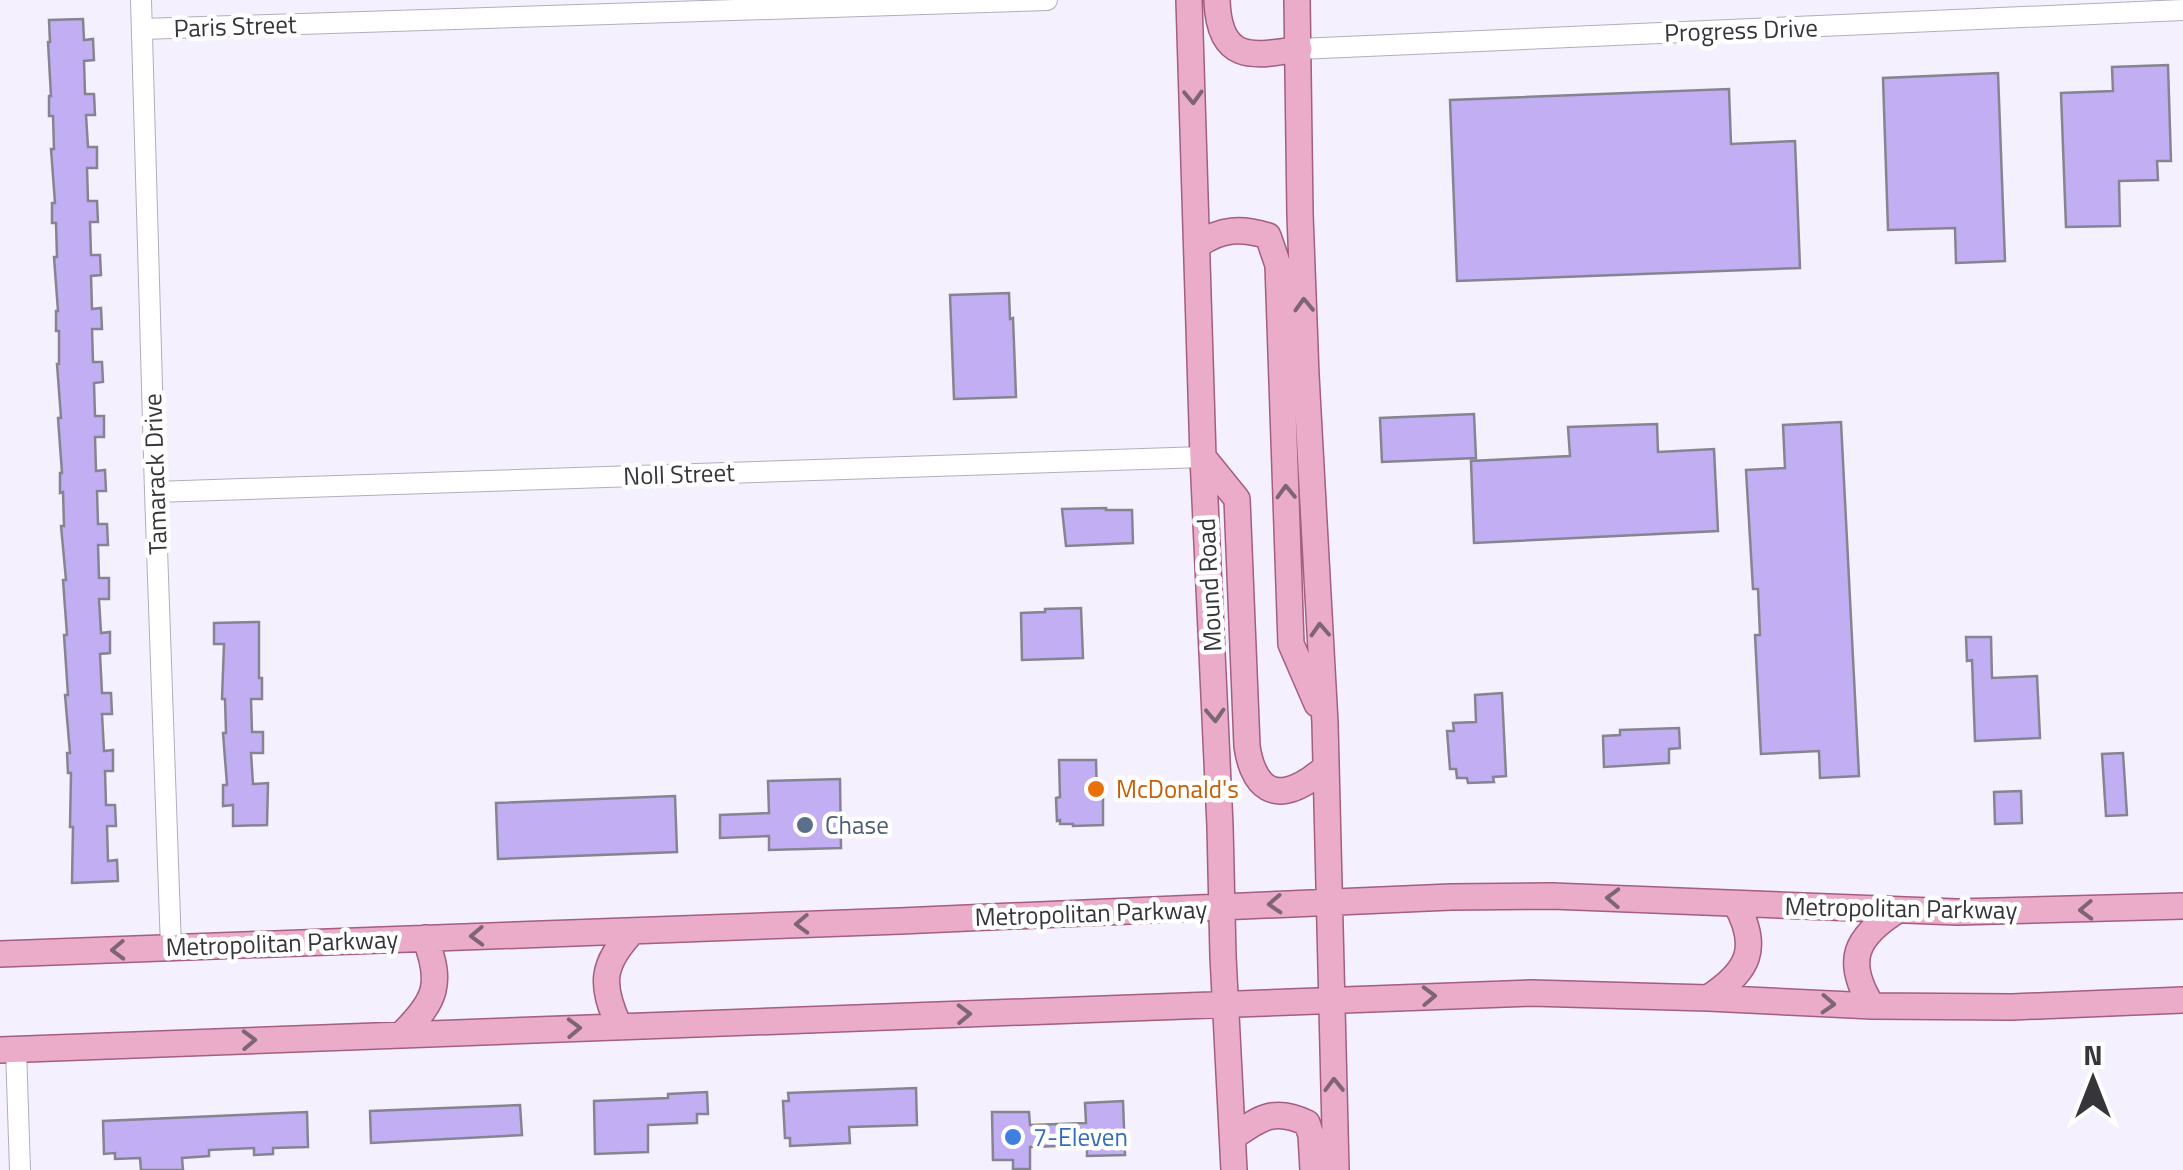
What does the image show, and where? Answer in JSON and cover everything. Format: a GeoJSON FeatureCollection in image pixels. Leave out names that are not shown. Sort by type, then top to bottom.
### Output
{"type":"FeatureCollection","features":[{"type":"Feature","properties":{"kind":"main road","name":"Mound Road"},"geometry":{"type":"LineString","coordinates":[[1189,0],[1203,457],[1234,1170]]}},
{"type":"Feature","properties":{"kind":"main road"},"geometry":{"type":"LineString","coordinates":[[1217,0],[1222,27],[1236,49],[1261,56],[1299,49]]}},
{"type":"Feature","properties":{"kind":"main road"},"geometry":{"type":"LineString","coordinates":[[1297,0],[1300,214],[1324,722],[1336,1170]]}},
{"type":"Feature","properties":{"kind":"main road"},"geometry":{"type":"LineString","coordinates":[[1198,244],[1212,235],[1242,230],[1268,236],[1278,264],[1291,644],[1324,722]]}},
{"type":"Feature","properties":{"kind":"main road"},"geometry":{"type":"LineString","coordinates":[[1203,457],[1236,499],[1246,746],[1253,770],[1265,786],[1276,791],[1307,784],[1324,768]]}},
{"type":"Feature","properties":{"kind":"main road","name":"Metropolitan Parkway"},"geometry":{"type":"LineString","coordinates":[[0,954],[1552,896],[1991,912],[2183,906]]}},
{"type":"Feature","properties":{"kind":"main road"},"geometry":{"type":"LineString","coordinates":[[1708,998],[1736,976],[1749,952],[1748,930],[1736,904]]}},
{"type":"Feature","properties":{"kind":"main road"},"geometry":{"type":"LineString","coordinates":[[1872,1006],[1858,980],[1856,955],[1868,932],[1898,910]]}},
{"type":"Feature","properties":{"kind":"main road"},"geometry":{"type":"LineString","coordinates":[[619,1026],[606,993],[608,964],[634,931]]}},
{"type":"Feature","properties":{"kind":"main road"},"geometry":{"type":"LineString","coordinates":[[401,1034],[420,1016],[435,988],[436,972],[425,938]]}},
{"type":"Feature","properties":{"kind":"main road"},"geometry":{"type":"LineString","coordinates":[[8,1049],[1531,993],[1872,1006],[2012,1007],[2183,1000]]}},
{"type":"Feature","properties":{"kind":"main road"},"geometry":{"type":"LineString","coordinates":[[1232,1137],[1259,1119],[1280,1114],[1292,1116],[1306,1124],[1311,1134],[1314,1170]]}},
{"type":"Feature","properties":{"kind":"street","name":"Tamarack Drive"},"geometry":{"type":"LineString","coordinates":[[141,0],[171,948]]}},
{"type":"Feature","properties":{"kind":"street","name":"Paris Street"},"geometry":{"type":"LineString","coordinates":[[142,29],[1047,0]]}},
{"type":"Feature","properties":{"kind":"street","name":"Progress Drive"},"geometry":{"type":"LineString","coordinates":[[1299,49],[2183,10]]}},
{"type":"Feature","properties":{"kind":"street","name":"Noll Street"},"geometry":{"type":"LineString","coordinates":[[155,492],[1203,457]]}},
{"type":"Feature","properties":{"kind":"street"},"geometry":{"type":"LineString","coordinates":[[8,1049],[20,1170]]}},
{"type":"Feature","properties":{"kind":"building"},"geometry":{"type":"Polygon","coordinates":[[[83,19],[84,40],[93,39],[94,60],[84,61],[85,94],[94,94],[95,115],[86,115],[88,147],[97,147],[97,168],[87,168],[88,201],[97,201],[98,222],[90,222],[91,255],[100,255],[101,275],[91,276],[92,309],[101,308],[102,329],[92,329],[93,362],[102,362],[103,382],[94,383],[95,416],[104,416],[104,437],[95,437],[96,471],[105,470],[106,491],[97,491],[98,524],[107,524],[108,545],[98,545],[99,578],[109,578],[109,599],[99,599],[101,633],[110,632],[110,653],[100,654],[102,693],[111,693],[112,714],[102,714],[104,751],[113,750],[113,771],[105,771],[106,805],[115,805],[116,826],[107,826],[108,861],[117,860],[118,881],[72,883],[48,42],[49,20],[83,19]]]}},
{"type":"Feature","properties":{"kind":"building"},"geometry":{"type":"Polygon","coordinates":[[[2168,65],[2171,161],[2157,161],[2158,180],[2119,181],[2120,226],[2066,227],[2061,93],[2113,91],[2112,67],[2168,65]]]}},
{"type":"Feature","properties":{"kind":"building"},"geometry":{"type":"Polygon","coordinates":[[[1998,73],[2005,261],[1956,263],[1955,228],[1888,230],[1883,78],[1998,73]]]}},
{"type":"Feature","properties":{"kind":"building"},"geometry":{"type":"Polygon","coordinates":[[[1729,89],[1731,144],[1795,141],[1800,268],[1457,281],[1450,100],[1729,89]]]}},
{"type":"Feature","properties":{"kind":"building"},"geometry":{"type":"Polygon","coordinates":[[[1009,293],[1016,397],[954,399],[950,295],[1009,293]]]}},
{"type":"Feature","properties":{"kind":"building"},"geometry":{"type":"Polygon","coordinates":[[[1474,414],[1476,458],[1382,462],[1380,418],[1474,414]]]}},
{"type":"Feature","properties":{"kind":"building"},"geometry":{"type":"Polygon","coordinates":[[[1841,422],[1859,776],[1820,778],[1819,751],[1761,754],[1755,635],[1760,635],[1758,589],[1753,589],[1746,470],[1785,468],[1783,425],[1841,422]]]}},
{"type":"Feature","properties":{"kind":"building"},"geometry":{"type":"Polygon","coordinates":[[[1657,424],[1658,452],[1714,449],[1718,531],[1474,543],[1471,461],[1570,456],[1568,427],[1657,424]]]}},
{"type":"Feature","properties":{"kind":"building"},"geometry":{"type":"Polygon","coordinates":[[[1062,509],[1132,510],[1133,543],[1066,546],[1062,509]]]}},
{"type":"Feature","properties":{"kind":"building"},"geometry":{"type":"Polygon","coordinates":[[[1081,608],[1083,658],[1022,660],[1021,613],[1081,608]]]}},
{"type":"Feature","properties":{"kind":"building"},"geometry":{"type":"Polygon","coordinates":[[[259,622],[262,699],[251,699],[252,732],[263,732],[263,753],[251,753],[253,784],[268,783],[267,825],[233,826],[233,805],[223,806],[223,785],[227,785],[222,699],[224,644],[214,644],[214,623],[259,622]]]}},
{"type":"Feature","properties":{"kind":"building"},"geometry":{"type":"Polygon","coordinates":[[[1966,637],[1991,637],[1992,678],[2037,676],[2040,738],[1975,741],[1972,660],[1967,661],[1966,637]]]}},
{"type":"Feature","properties":{"kind":"building"},"geometry":{"type":"Polygon","coordinates":[[[1502,693],[1506,776],[1493,777],[1494,782],[1468,783],[1467,778],[1457,778],[1456,769],[1450,769],[1447,731],[1454,731],[1453,723],[1476,722],[1475,695],[1502,693]]]}},
{"type":"Feature","properties":{"kind":"building"},"geometry":{"type":"Polygon","coordinates":[[[1679,728],[1680,748],[1669,749],[1669,763],[1604,767],[1603,736],[1620,735],[1620,730],[1679,728]]]}},
{"type":"Feature","properties":{"kind":"building"},"geometry":{"type":"Polygon","coordinates":[[[2123,753],[2127,815],[2106,816],[2102,754],[2123,753]]]}},
{"type":"Feature","properties":{"kind":"building"},"geometry":{"type":"Polygon","coordinates":[[[1059,760],[1096,760],[1103,825],[1073,826],[1057,821],[1059,760]]]}},
{"type":"Feature","properties":{"kind":"building","name":"Chase"},"geometry":{"type":"Polygon","coordinates":[[[840,779],[841,848],[769,850],[769,836],[720,838],[720,815],[769,813],[768,781],[840,779]]]}},
{"type":"Feature","properties":{"kind":"building"},"geometry":{"type":"Polygon","coordinates":[[[2021,791],[2022,823],[1995,824],[1994,792],[2021,791]]]}},
{"type":"Feature","properties":{"kind":"building"},"geometry":{"type":"Polygon","coordinates":[[[675,796],[677,852],[498,859],[496,803],[675,796]]]}},
{"type":"Feature","properties":{"kind":"building"},"geometry":{"type":"Polygon","coordinates":[[[916,1088],[917,1125],[849,1127],[850,1143],[790,1146],[790,1138],[785,1138],[783,1101],[789,1101],[788,1093],[916,1088]]]}},
{"type":"Feature","properties":{"kind":"building"},"geometry":{"type":"Polygon","coordinates":[[[707,1092],[708,1114],[697,1114],[697,1123],[648,1125],[648,1152],[595,1154],[594,1101],[707,1092]]]}},
{"type":"Feature","properties":{"kind":"building"},"geometry":{"type":"Polygon","coordinates":[[[1123,1101],[1125,1155],[1087,1156],[1087,1145],[1030,1147],[1030,1169],[1013,1169],[1013,1160],[993,1160],[992,1112],[1029,1112],[1030,1125],[1086,1123],[1085,1103],[1123,1101]]]}},
{"type":"Feature","properties":{"kind":"building"},"geometry":{"type":"Polygon","coordinates":[[[520,1105],[522,1135],[371,1143],[370,1111],[520,1105]]]}},
{"type":"Feature","properties":{"kind":"building"},"geometry":{"type":"Polygon","coordinates":[[[307,1112],[308,1147],[273,1148],[273,1154],[254,1155],[254,1148],[209,1150],[209,1156],[182,1158],[183,1170],[141,1170],[140,1158],[115,1159],[115,1153],[104,1154],[103,1121],[307,1112]]]}},
{"type":"Feature","properties":{"kind":"place","name":"McDonald's"},"geometry":{"type":"Point","coordinates":[1096,789]}},
{"type":"Feature","properties":{"kind":"place","name":"Chase"},"geometry":{"type":"Point","coordinates":[805,825]}},
{"type":"Feature","properties":{"kind":"place","name":"7-Eleven"},"geometry":{"type":"Point","coordinates":[1013,1137]}}]}
